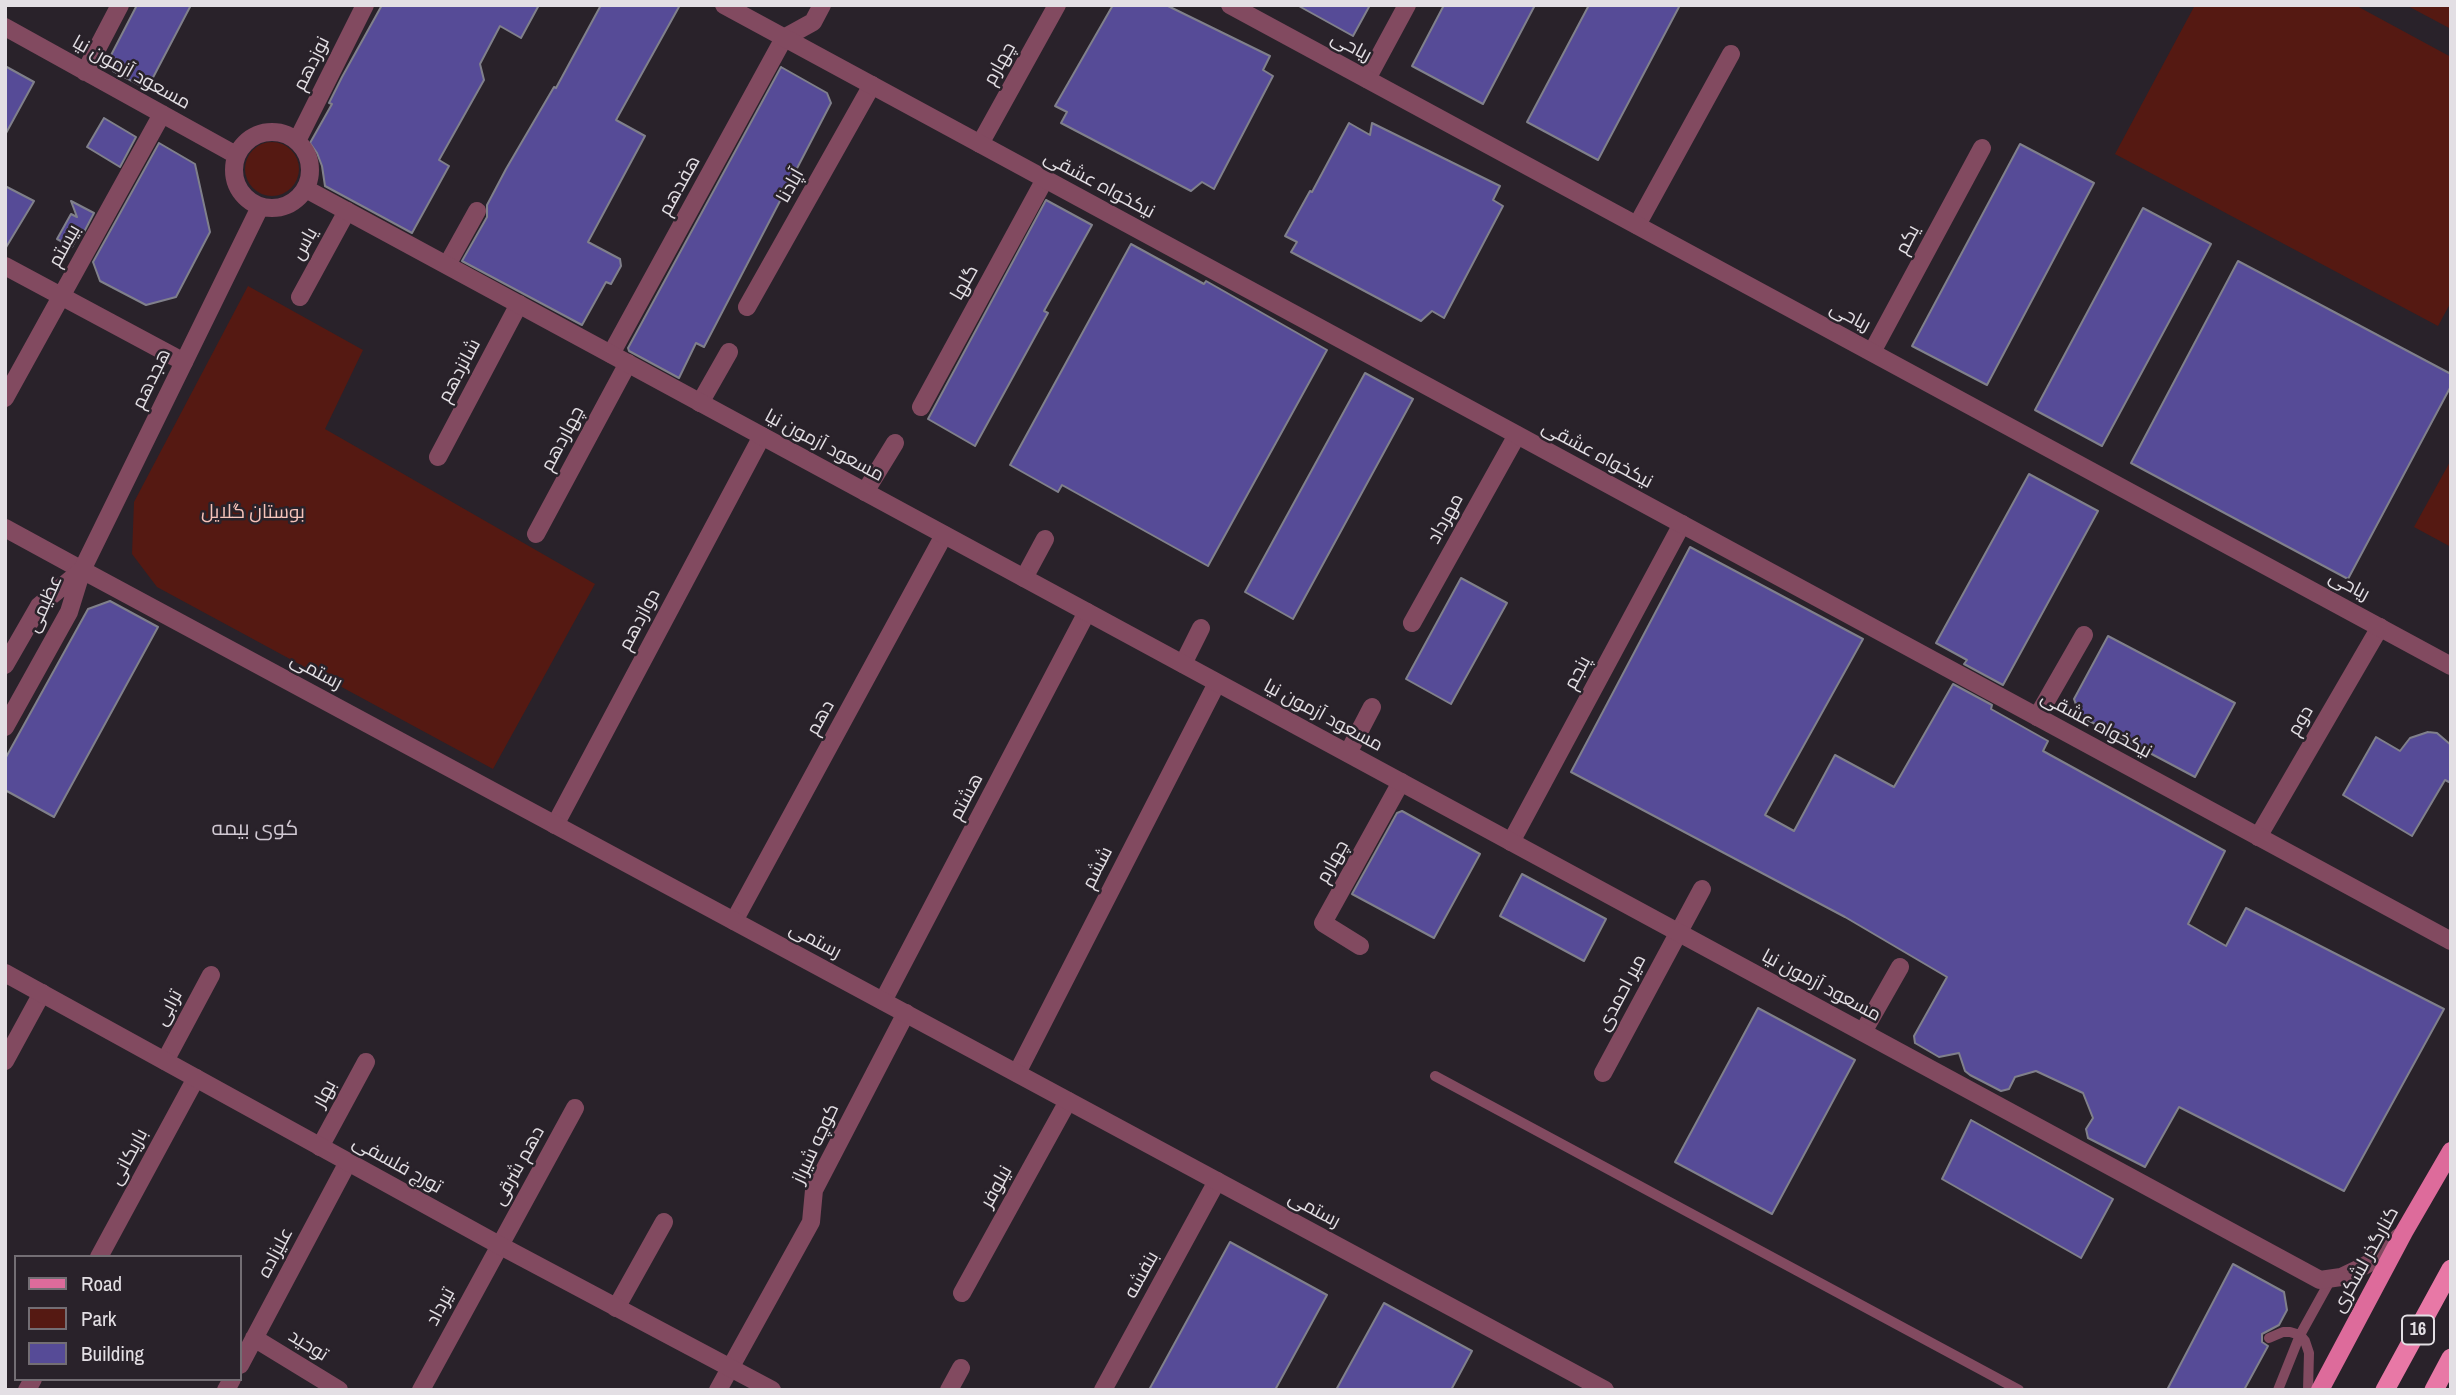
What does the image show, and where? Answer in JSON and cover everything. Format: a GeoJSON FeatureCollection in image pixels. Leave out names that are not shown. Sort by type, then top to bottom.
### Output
{"type":"FeatureCollection","features":[{"type":"Feature","properties":{"kind":"highway","name":"16"},"geometry":{"type":"LineString","coordinates":[[2385,1390],[2451,1269]]}},
{"type":"Feature","properties":{"kind":"highway","name":"16"},"geometry":{"type":"LineString","coordinates":[[2434,1390],[2451,1358]]}},
{"type":"Feature","properties":{"kind":"main road","name":"کنارگذر لشکری"},"geometry":{"type":"LineString","coordinates":[[2320,1390],[2404,1232],[2451,1152]]}},
{"type":"Feature","properties":{"kind":"street"},"geometry":{"type":"LineString","coordinates":[[85,72],[120,5]]}},
{"type":"Feature","properties":{"kind":"street","name":"نوزدهم"},"geometry":{"type":"LineString","coordinates":[[296,141],[365,5]]}},
{"type":"Feature","properties":{"kind":"street","name":"نیکخواه عشقی"},"geometry":{"type":"LineString","coordinates":[[724,5],[2451,941]]}},
{"type":"Feature","properties":{"kind":"street"},"geometry":{"type":"LineString","coordinates":[[784,38],[813,22],[822,5]]}},
{"type":"Feature","properties":{"kind":"street","name":"چهارم"},"geometry":{"type":"LineString","coordinates":[[980,144],[1057,5]]}},
{"type":"Feature","properties":{"kind":"street","name":"ریاحی"},"geometry":{"type":"LineString","coordinates":[[1230,5],[2451,666]]}},
{"type":"Feature","properties":{"kind":"street"},"geometry":{"type":"LineString","coordinates":[[1367,79],[1407,5]]}},
{"type":"Feature","properties":{"kind":"street","name":"مسعود آزمون نیا"},"geometry":{"type":"LineString","coordinates":[[5,27],[236,155]]}},
{"type":"Feature","properties":{"kind":"street","name":"هفدهم"},"geometry":{"type":"LineString","coordinates":[[611,354],[784,38]]}},
{"type":"Feature","properties":{"kind":"street"},"geometry":{"type":"LineString","coordinates":[[1637,225],[1731,54]]}},
{"type":"Feature","properties":{"kind":"street","name":"آپادنا"},"geometry":{"type":"LineString","coordinates":[[747,307],[872,85]]}},
{"type":"Feature","properties":{"kind":"street","name":"بیستم"},"geometry":{"type":"LineString","coordinates":[[5,398],[162,114]]}},
{"type":"Feature","properties":{"kind":"street"},"geometry":{"type":"LineString","coordinates":[[275,132],[296,141],[305,151],[309,163],[310,176],[306,188],[297,199],[286,206],[273,209],[248,201],[240,192],[233,167],[236,155],[243,145],[252,137],[275,132]]}},
{"type":"Feature","properties":{"kind":"street","name":"یکم"},"geometry":{"type":"LineString","coordinates":[[1872,352],[1982,148]]}},
{"type":"Feature","properties":{"kind":"street","name":"گلها"},"geometry":{"type":"LineString","coordinates":[[921,407],[1045,179]]}},
{"type":"Feature","properties":{"kind":"street","name":"مسعود آزمون نیا"},"geometry":{"type":"LineString","coordinates":[[306,188],[1348,754],[2325,1280]]}},
{"type":"Feature","properties":{"kind":"street","name":"هجدهم"},"geometry":{"type":"LineString","coordinates":[[82,570],[260,207]]}},
{"type":"Feature","properties":{"kind":"street","name":"یاس"},"geometry":{"type":"LineString","coordinates":[[300,296],[347,211]]}},
{"type":"Feature","properties":{"kind":"street"},"geometry":{"type":"LineString","coordinates":[[447,265],[477,211]]}},
{"type":"Feature","properties":{"kind":"street"},"geometry":{"type":"LineString","coordinates":[[5,266],[184,362]]}},
{"type":"Feature","properties":{"kind":"street","name":"شانزدهم"},"geometry":{"type":"LineString","coordinates":[[438,457],[519,304]]}},
{"type":"Feature","properties":{"kind":"street"},"geometry":{"type":"LineString","coordinates":[[700,403],[729,352]]}},
{"type":"Feature","properties":{"kind":"street","name":"چهاردهم"},"geometry":{"type":"LineString","coordinates":[[536,534],[628,363]]}},
{"type":"Feature","properties":{"kind":"street","name":"مهرداد"},"geometry":{"type":"LineString","coordinates":[[1412,623],[1517,435]]}},
{"type":"Feature","properties":{"kind":"street","name":"دوازدهم"},"geometry":{"type":"LineString","coordinates":[[555,825],[762,436]]}},
{"type":"Feature","properties":{"kind":"street"},"geometry":{"type":"LineString","coordinates":[[865,492],[895,443]]}},
{"type":"Feature","properties":{"kind":"street","name":"پنجم"},"geometry":{"type":"LineString","coordinates":[[1511,842],[1682,524]]}},
{"type":"Feature","properties":{"kind":"street","name":"رستمی"},"geometry":{"type":"LineString","coordinates":[[5,528],[1605,1390]]}},
{"type":"Feature","properties":{"kind":"street","name":"دهم"},"geometry":{"type":"LineString","coordinates":[[734,921],[944,535]]}},
{"type":"Feature","properties":{"kind":"street"},"geometry":{"type":"LineString","coordinates":[[1024,578],[1045,539]]}},
{"type":"Feature","properties":{"kind":"street","name":"عظیمی"},"geometry":{"type":"LineString","coordinates":[[5,665],[39,606],[82,570]]}},
{"type":"Feature","properties":{"kind":"street","name":"عظیمی"},"geometry":{"type":"LineString","coordinates":[[5,727],[69,612],[82,570]]}},
{"type":"Feature","properties":{"kind":"street","name":"هشتم"},"geometry":{"type":"LineString","coordinates":[[883,1002],[1087,612]]}},
{"type":"Feature","properties":{"kind":"street","name":"دوم"},"geometry":{"type":"LineString","coordinates":[[2258,837],[2379,627]]}},
{"type":"Feature","properties":{"kind":"street"},"geometry":{"type":"LineString","coordinates":[[1183,664],[1201,628]]}},
{"type":"Feature","properties":{"kind":"street"},"geometry":{"type":"LineString","coordinates":[[2037,717],[2084,635]]}},
{"type":"Feature","properties":{"kind":"street","name":"ششم"},"geometry":{"type":"LineString","coordinates":[[1017,1073],[1217,683]]}},
{"type":"Feature","properties":{"kind":"street"},"geometry":{"type":"LineString","coordinates":[[1348,754],[1372,707]]}},
{"type":"Feature","properties":{"kind":"street","name":"چهارم"},"geometry":{"type":"LineString","coordinates":[[1360,946],[1323,923],[1401,782]]}},
{"type":"Feature","properties":{"kind":"street","name":"میر احمدی"},"geometry":{"type":"LineString","coordinates":[[1603,1073],[1702,890]]}},
{"type":"Feature","properties":{"kind":"street"},"geometry":{"type":"LineString","coordinates":[[1863,1032],[1900,967]]}},
{"type":"Feature","properties":{"kind":"street","name":"تورج فلسفی"},"geometry":{"type":"LineString","coordinates":[[5,973],[499,1245],[772,1390]]}},
{"type":"Feature","properties":{"kind":"street","name":"ترابی"},"geometry":{"type":"LineString","coordinates":[[165,1061],[211,975]]}},
{"type":"Feature","properties":{"kind":"street"},"geometry":{"type":"LineString","coordinates":[[5,1061],[42,993]]}},
{"type":"Feature","properties":{"kind":"street","name":"کوچه شیراز"},"geometry":{"type":"LineString","coordinates":[[718,1390],[811,1222],[814,1190],[905,1013]]}},
{"type":"Feature","properties":{"kind":"street","name":"بهار"},"geometry":{"type":"LineString","coordinates":[[320,1147],[366,1062]]}},
{"type":"Feature","properties":{"kind":"street","name":"باریکانی"},"geometry":{"type":"LineString","coordinates":[[100,1255],[196,1077]]}},
{"type":"Feature","properties":{"kind":"street","name":"نیلوفر"},"geometry":{"type":"LineString","coordinates":[[962,1293],[1068,1101]]}},
{"type":"Feature","properties":{"kind":"street","name":"دهم شرقی"},"geometry":{"type":"LineString","coordinates":[[499,1245],[575,1108]]}},
{"type":"Feature","properties":{"kind":"street","name":"علیزاده"},"geometry":{"type":"LineString","coordinates":[[242,1361],[348,1162]]}},
{"type":"Feature","properties":{"kind":"street","name":"بنفشه"},"geometry":{"type":"LineString","coordinates":[[1103,1390],[1217,1181]]}},
{"type":"Feature","properties":{"kind":"street"},"geometry":{"type":"LineString","coordinates":[[617,1308],[664,1222]]}},
{"type":"Feature","properties":{"kind":"street"},"geometry":{"type":"LineString","coordinates":[[2325,1280],[2351,1273],[2380,1257],[2404,1232]]}},
{"type":"Feature","properties":{"kind":"street","name":"تیرداد"},"geometry":{"type":"LineString","coordinates":[[421,1390],[499,1245]]}},
{"type":"Feature","properties":{"kind":"street","name":"توحید"},"geometry":{"type":"LineString","coordinates":[[254,1338],[340,1390]]}},
{"type":"Feature","properties":{"kind":"street"},"geometry":{"type":"LineString","coordinates":[[949,1390],[961,1368]]}},
{"type":"Feature","properties":{"kind":"lane"},"geometry":{"type":"LineString","coordinates":[[1435,1076],[2019,1390]]}},
{"type":"Feature","properties":{"kind":"lane"},"geometry":{"type":"LineString","coordinates":[[2278,1390],[2325,1280]]}},
{"type":"Feature","properties":{"kind":"lane"},"geometry":{"type":"LineString","coordinates":[[2269,1338],[2283,1332],[2300,1335],[2305,1341],[2309,1353],[2308,1390]]}},
{"type":"Feature","properties":{"kind":"green space"},"geometry":{"type":"Polygon","coordinates":[[[2195,5],[2355,5],[2451,57],[2451,302],[2438,326],[2115,154],[2195,5]]]}},
{"type":"Feature","properties":{"kind":"green space"},"geometry":{"type":"Polygon","coordinates":[[[2406,5],[2451,5],[2451,29],[2406,5]]]}},
{"type":"Feature","properties":{"kind":"green space"},"geometry":{"type":"Polygon","coordinates":[[[277,142],[287,146],[295,154],[299,169],[295,184],[287,192],[267,196],[257,192],[249,184],[245,164],[249,154],[257,146],[277,142]]]}},
{"type":"Feature","properties":{"kind":"green space","name":"بوستان گلایل"},"geometry":{"type":"Polygon","coordinates":[[[248,286],[363,350],[325,429],[595,584],[493,769],[157,587],[132,554],[134,502],[248,286]]]}},
{"type":"Feature","properties":{"kind":"green space"},"geometry":{"type":"Polygon","coordinates":[[[2451,460],[2451,547],[2414,527],[2451,460]]]}},
{"type":"Feature","properties":{"kind":"building"},"geometry":{"type":"Polygon","coordinates":[[[137,5],[191,5],[147,89],[113,71],[109,59],[137,5]]]}},
{"type":"Feature","properties":{"kind":"building"},"geometry":{"type":"Polygon","coordinates":[[[382,5],[539,5],[521,38],[500,26],[480,64],[484,80],[439,160],[449,166],[412,233],[325,186],[322,166],[310,143],[332,104],[329,103],[342,77],[382,5]]]}},
{"type":"Feature","properties":{"kind":"building"},"geometry":{"type":"Polygon","coordinates":[[[601,5],[680,5],[616,120],[645,136],[588,242],[620,259],[621,266],[611,284],[606,282],[582,325],[462,261],[487,217],[487,205],[506,169],[554,87],[556,88],[601,5]]]}},
{"type":"Feature","properties":{"kind":"building"},"geometry":{"type":"Polygon","coordinates":[[[1113,5],[1166,5],[1270,56],[1263,70],[1273,76],[1214,189],[1202,182],[1191,191],[1061,123],[1067,112],[1055,106],[1113,5]]]}},
{"type":"Feature","properties":{"kind":"building"},"geometry":{"type":"Polygon","coordinates":[[[1297,5],[1370,5],[1353,36],[1297,5]]]}},
{"type":"Feature","properties":{"kind":"building"},"geometry":{"type":"Polygon","coordinates":[[[1444,5],[1535,5],[1483,104],[1412,66],[1444,5]]]}},
{"type":"Feature","properties":{"kind":"building"},"geometry":{"type":"Polygon","coordinates":[[[1589,5],[1680,5],[1598,160],[1527,122],[1589,5]]]}},
{"type":"Feature","properties":{"kind":"building"},"geometry":{"type":"Polygon","coordinates":[[[5,66],[34,82],[5,135],[5,66]]]}},
{"type":"Feature","properties":{"kind":"building"},"geometry":{"type":"Polygon","coordinates":[[[781,67],[827,93],[831,103],[704,347],[696,343],[679,378],[628,348],[781,67]]]}},
{"type":"Feature","properties":{"kind":"building"},"geometry":{"type":"Polygon","coordinates":[[[104,118],[136,137],[120,167],[87,147],[104,118]]]}},
{"type":"Feature","properties":{"kind":"building"},"geometry":{"type":"Polygon","coordinates":[[[1349,123],[1370,135],[1372,123],[1500,186],[1493,200],[1503,206],[1444,318],[1432,311],[1421,321],[1291,252],[1297,242],[1285,236],[1349,123]]]}},
{"type":"Feature","properties":{"kind":"building"},"geometry":{"type":"Polygon","coordinates":[[[159,143],[195,164],[210,232],[176,297],[146,305],[100,281],[93,262],[159,143]]]}},
{"type":"Feature","properties":{"kind":"building"},"geometry":{"type":"Polygon","coordinates":[[[2020,144],[2094,183],[1987,385],[1912,346],[2020,144]]]}},
{"type":"Feature","properties":{"kind":"building"},"geometry":{"type":"Polygon","coordinates":[[[5,186],[34,201],[5,249],[5,186]]]}},
{"type":"Feature","properties":{"kind":"building"},"geometry":{"type":"Polygon","coordinates":[[[1046,200],[1092,225],[1044,311],[1048,313],[975,446],[928,419],[1046,200]]]}},
{"type":"Feature","properties":{"kind":"building"},"geometry":{"type":"Polygon","coordinates":[[[71,201],[94,213],[83,234],[81,230],[72,247],[57,239],[71,214],[77,217],[71,201]]]}},
{"type":"Feature","properties":{"kind":"building"},"geometry":{"type":"Polygon","coordinates":[[[2143,208],[2211,244],[2102,446],[2035,410],[2143,208]]]}},
{"type":"Feature","properties":{"kind":"building"},"geometry":{"type":"Polygon","coordinates":[[[1131,244],[1204,284],[1206,281],[1327,350],[1208,566],[1062,485],[1058,492],[1010,465],[1131,244]]]}},
{"type":"Feature","properties":{"kind":"building"},"geometry":{"type":"Polygon","coordinates":[[[2238,261],[2451,374],[2451,386],[2348,579],[2131,463],[2238,261]]]}},
{"type":"Feature","properties":{"kind":"building"},"geometry":{"type":"Polygon","coordinates":[[[1365,373],[1413,399],[1293,619],[1245,592],[1365,373]]]}},
{"type":"Feature","properties":{"kind":"building"},"geometry":{"type":"Polygon","coordinates":[[[2029,474],[2098,511],[2003,685],[1964,664],[1967,660],[1936,643],[2029,474]]]}},
{"type":"Feature","properties":{"kind":"building"},"geometry":{"type":"Polygon","coordinates":[[[1690,547],[1863,639],[1765,815],[1794,831],[1835,755],[1894,787],[1953,684],[2048,741],[2043,751],[2225,851],[2188,924],[2226,946],[2246,908],[2444,1009],[2344,1191],[2179,1107],[2145,1167],[2088,1138],[2086,1129],[2093,1118],[2083,1093],[2036,1071],[2015,1077],[2009,1089],[2001,1091],[1970,1075],[1965,1071],[1959,1053],[1939,1057],[1915,1043],[1914,1036],[1947,977],[1845,917],[1571,772],[1690,547]]]}},
{"type":"Feature","properties":{"kind":"building"},"geometry":{"type":"Polygon","coordinates":[[[1461,578],[1507,603],[1451,704],[1406,679],[1461,578]]]}},
{"type":"Feature","properties":{"kind":"building"},"geometry":{"type":"Polygon","coordinates":[[[110,601],[158,627],[54,817],[5,790],[5,759],[88,609],[110,601]]]}},
{"type":"Feature","properties":{"kind":"building"},"geometry":{"type":"Polygon","coordinates":[[[2108,636],[2235,703],[2195,777],[2080,716],[2074,699],[2108,636]]]}},
{"type":"Feature","properties":{"kind":"building"},"geometry":{"type":"Polygon","coordinates":[[[2428,732],[2437,733],[2451,745],[2451,783],[2445,780],[2412,836],[2343,795],[2376,737],[2400,751],[2410,738],[2428,732]]]}},
{"type":"Feature","properties":{"kind":"building"},"geometry":{"type":"Polygon","coordinates":[[[1402,811],[1480,854],[1434,938],[1352,894],[1397,813],[1402,811]]]}},
{"type":"Feature","properties":{"kind":"building"},"geometry":{"type":"Polygon","coordinates":[[[1522,874],[1606,919],[1584,961],[1500,916],[1522,874]]]}},
{"type":"Feature","properties":{"kind":"building"},"geometry":{"type":"Polygon","coordinates":[[[1758,1008],[1855,1060],[1772,1214],[1675,1162],[1758,1008]]]}},
{"type":"Feature","properties":{"kind":"building"},"geometry":{"type":"Polygon","coordinates":[[[1971,1120],[2113,1199],[2081,1258],[1942,1179],[1971,1120]]]}},
{"type":"Feature","properties":{"kind":"building"},"geometry":{"type":"Polygon","coordinates":[[[1230,1242],[1327,1295],[1275,1390],[1149,1390],[1230,1242]]]}},
{"type":"Feature","properties":{"kind":"building"},"geometry":{"type":"Polygon","coordinates":[[[2233,1264],[2284,1292],[2287,1310],[2279,1325],[2262,1334],[2262,1342],[2268,1346],[2244,1390],[2167,1390],[2233,1264]]]}},
{"type":"Feature","properties":{"kind":"building"},"geometry":{"type":"Polygon","coordinates":[[[1384,1303],[1472,1351],[1451,1390],[1336,1390],[1384,1303]]]}},
{"type":"Feature","properties":{"kind":"district","name":"کوی بیمه"},"geometry":{"type":"Point","coordinates":[255,829]}}]}
